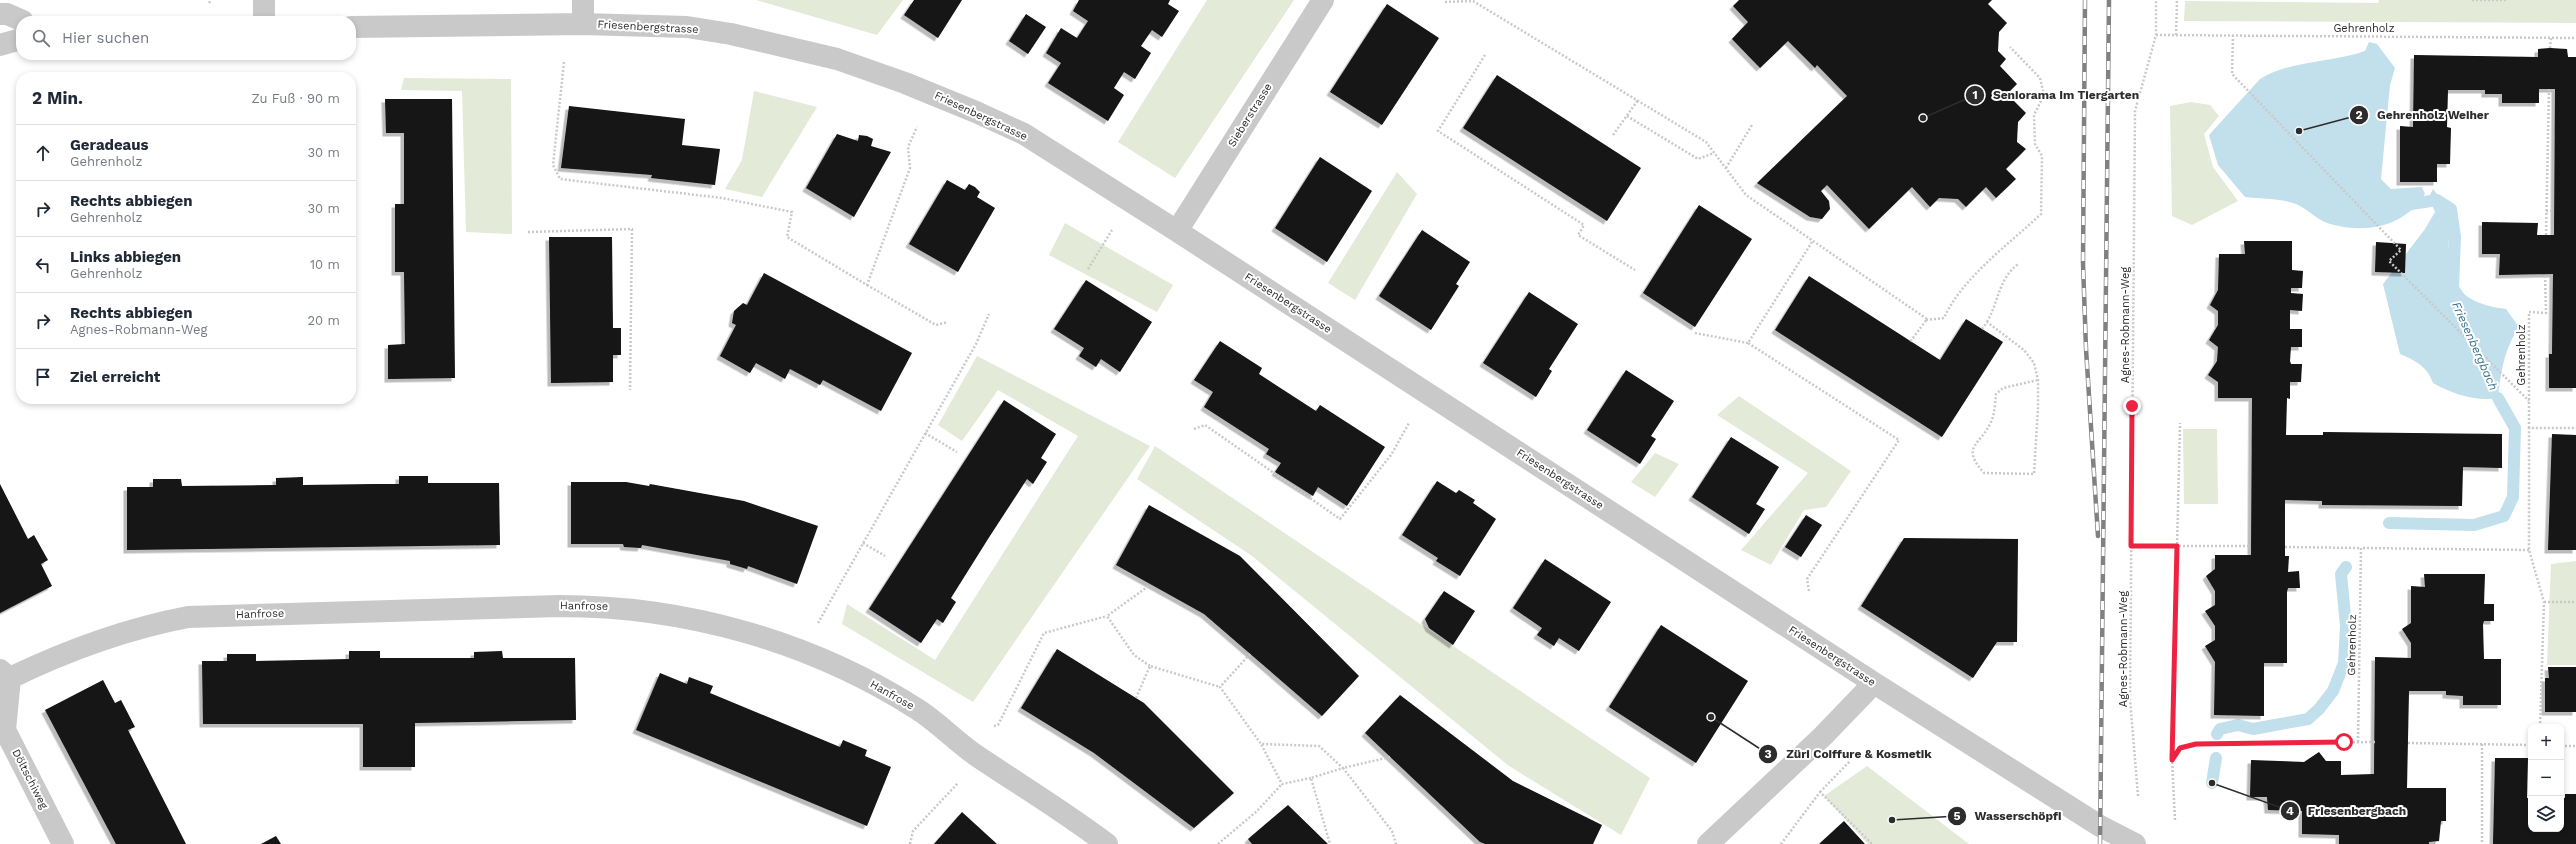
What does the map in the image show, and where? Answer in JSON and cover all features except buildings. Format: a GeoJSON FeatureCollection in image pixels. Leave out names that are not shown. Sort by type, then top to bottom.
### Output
{"type":"FeatureCollection","features":[{"type":"Feature","properties":{"kind":"street"},"geometry":{"type":"LineString","coordinates":[[264,0],[264,16]]}},
{"type":"Feature","properties":{"kind":"street"},"geometry":{"type":"LineString","coordinates":[[583,0],[583,24]]}},
{"type":"Feature","properties":{"kind":"street","name":"Sieberstrasse"},"geometry":{"type":"LineString","coordinates":[[1177,231],[1323,0]]}},
{"type":"Feature","properties":{"kind":"street"},"geometry":{"type":"LineString","coordinates":[[0,14],[7,14],[16,18]]}},
{"type":"Feature","properties":{"kind":"street","name":"Friesenbergstrasse"},"geometry":{"type":"LineString","coordinates":[[356,27],[583,24],[687,27],[731,34],[837,59],[905,83],[976,112],[1024,134],[1177,231],[1874,683],[2100,826],[2135,844]]}},
{"type":"Feature","properties":{"kind":"street"},"geometry":{"type":"LineString","coordinates":[[0,45],[16,40]]}},
{"type":"Feature","properties":{"kind":"street","name":"Hanfrose"},"geometry":{"type":"LineString","coordinates":[[5,674],[108,636],[149,625],[188,617],[559,606],[608,606],[654,611],[751,633],[808,653],[853,673],[918,709],[975,754],[1106,844]]}},
{"type":"Feature","properties":{"kind":"street","name":"Döltschiweg"},"geometry":{"type":"LineString","coordinates":[[5,674],[5,730],[63,844]]}},
{"type":"Feature","properties":{"kind":"street"},"geometry":{"type":"LineString","coordinates":[[1708,844],[1823,736],[1874,683]]}},
{"type":"Feature","properties":{"kind":"path","name":"Agnes-Robmann-Weg"},"geometry":{"type":"LineString","coordinates":[[2138,796],[2130,699],[2135,111],[2156,35],[2156,0]]}},
{"type":"Feature","properties":{"kind":"path"},"geometry":{"type":"LineString","coordinates":[[2176,35],[2177,0]]}},
{"type":"Feature","properties":{"kind":"path"},"geometry":{"type":"LineString","coordinates":[[2472,0],[2506,0]]}},
{"type":"Feature","properties":{"kind":"path"},"geometry":{"type":"LineString","coordinates":[[1445,2],[1473,1],[1706,142],[1746,195],[1926,320],[1944,318],[1952,301],[1967,284],[2041,214],[2042,156],[2035,144],[2034,115],[2044,95],[2040,78],[2010,47]]}},
{"type":"Feature","properties":{"kind":"path","name":"Gehrenholz"},"geometry":{"type":"LineString","coordinates":[[2156,35],[2576,38]]}},
{"type":"Feature","properties":{"kind":"path"},"geometry":{"type":"LineString","coordinates":[[2234,35],[2232,74],[2401,250],[2389,261],[2529,401]]}},
{"type":"Feature","properties":{"kind":"path"},"geometry":{"type":"LineString","coordinates":[[2550,48],[2551,38]]}},
{"type":"Feature","properties":{"kind":"path"},"geometry":{"type":"LineString","coordinates":[[1485,55],[1438,131],[1584,226],[1578,234],[1636,270]]}},
{"type":"Feature","properties":{"kind":"path"},"geometry":{"type":"LineString","coordinates":[[564,62],[553,165],[560,179],[722,198],[792,212],[787,237],[936,325],[948,322]]}},
{"type":"Feature","properties":{"kind":"path"},"geometry":{"type":"LineString","coordinates":[[2546,235],[2549,89]]}},
{"type":"Feature","properties":{"kind":"path"},"geometry":{"type":"LineString","coordinates":[[1613,134],[1638,100]]}},
{"type":"Feature","properties":{"kind":"path"},"geometry":{"type":"LineString","coordinates":[[1627,116],[1698,159],[1714,153]]}},
{"type":"Feature","properties":{"kind":"path"},"geometry":{"type":"LineString","coordinates":[[1726,168],[1752,125]]}},
{"type":"Feature","properties":{"kind":"path"},"geometry":{"type":"LineString","coordinates":[[867,285],[910,168],[908,147],[917,127]]}},
{"type":"Feature","properties":{"kind":"path"},"geometry":{"type":"LineString","coordinates":[[2546,211],[2554,211]]}},
{"type":"Feature","properties":{"kind":"path"},"geometry":{"type":"LineString","coordinates":[[528,232],[632,229],[630,390]]}},
{"type":"Feature","properties":{"kind":"path"},"geometry":{"type":"LineString","coordinates":[[1088,269],[1112,230]]}},
{"type":"Feature","properties":{"kind":"path"},"geometry":{"type":"LineString","coordinates":[[1748,343],[1812,242]]}},
{"type":"Feature","properties":{"kind":"path"},"geometry":{"type":"LineString","coordinates":[[1982,328],[1993,310],[2002,282],[2018,264]]}},
{"type":"Feature","properties":{"kind":"path","name":"Gehrenholz"},"geometry":{"type":"LineString","coordinates":[[2540,724],[2544,602],[2529,550],[2529,401],[2530,312],[2546,313],[2545,274]]}},
{"type":"Feature","properties":{"kind":"path"},"geometry":{"type":"LineString","coordinates":[[816,626],[976,344],[989,314]]}},
{"type":"Feature","properties":{"kind":"path"},"geometry":{"type":"LineString","coordinates":[[1910,342],[1926,320]]}},
{"type":"Feature","properties":{"kind":"path"},"geometry":{"type":"LineString","coordinates":[[1987,322],[2029,354],[2034,363],[2038,380],[2034,474],[1984,473],[1974,460],[1971,452],[1974,443],[1983,435],[1992,420],[1996,394],[2003,388],[2038,380]]}},
{"type":"Feature","properties":{"kind":"path"},"geometry":{"type":"LineString","coordinates":[[1695,333],[1748,343],[1899,440],[1807,579],[1809,591]]}},
{"type":"Feature","properties":{"kind":"path"},"geometry":{"type":"LineString","coordinates":[[1194,429],[1205,425],[1340,520],[1391,455],[1409,423]]}},
{"type":"Feature","properties":{"kind":"path"},"geometry":{"type":"LineString","coordinates":[[2175,820],[2172,760],[2180,423]]}},
{"type":"Feature","properties":{"kind":"path"},"geometry":{"type":"LineString","coordinates":[[2529,428],[2576,428]]}},
{"type":"Feature","properties":{"kind":"path"},"geometry":{"type":"LineString","coordinates":[[925,433],[957,452]]}},
{"type":"Feature","properties":{"kind":"path"},"geometry":{"type":"LineString","coordinates":[[863,543],[885,556]]}},
{"type":"Feature","properties":{"kind":"path"},"geometry":{"type":"LineString","coordinates":[[2131,546],[2251,546]]}},
{"type":"Feature","properties":{"kind":"path"},"geometry":{"type":"LineString","coordinates":[[2285,547],[2529,550]]}},
{"type":"Feature","properties":{"kind":"path","name":"Gehrenholz"},"geometry":{"type":"LineString","coordinates":[[2358,742],[2361,548]]}},
{"type":"Feature","properties":{"kind":"path"},"geometry":{"type":"LineString","coordinates":[[989,728],[998,725],[1044,633],[1107,616],[1150,585]]}},
{"type":"Feature","properties":{"kind":"path"},"geometry":{"type":"LineString","coordinates":[[2544,602],[2576,602]]}},
{"type":"Feature","properties":{"kind":"path"},"geometry":{"type":"LineString","coordinates":[[1107,616],[1134,655],[1150,666],[1220,686],[1261,744],[1282,784]]}},
{"type":"Feature","properties":{"kind":"path"},"geometry":{"type":"LineString","coordinates":[[1220,686],[1250,654]]}},
{"type":"Feature","properties":{"kind":"path"},"geometry":{"type":"LineString","coordinates":[[1136,698],[1150,666]]}},
{"type":"Feature","properties":{"kind":"path"},"geometry":{"type":"LineString","coordinates":[[2172,760],[2180,748],[2196,744],[2375,742]]}},
{"type":"Feature","properties":{"kind":"path"},"geometry":{"type":"LineString","coordinates":[[2408,743],[2528,745]]}},
{"type":"Feature","properties":{"kind":"path"},"geometry":{"type":"LineString","coordinates":[[1261,744],[1320,746],[1343,768],[1392,831],[1396,844]]}},
{"type":"Feature","properties":{"kind":"path"},"geometry":{"type":"LineString","coordinates":[[2482,744],[2482,844]]}},
{"type":"Feature","properties":{"kind":"path"},"geometry":{"type":"LineString","coordinates":[[2564,746],[2576,746]]}},
{"type":"Feature","properties":{"kind":"path"},"geometry":{"type":"LineString","coordinates":[[1218,844],[1257,811],[1282,784],[1311,778],[1343,768],[1390,757]]}},
{"type":"Feature","properties":{"kind":"path"},"geometry":{"type":"LineString","coordinates":[[1781,844],[1820,792],[1850,761]]}},
{"type":"Feature","properties":{"kind":"path"},"geometry":{"type":"LineString","coordinates":[[910,844],[912,830],[963,777]]}},
{"type":"Feature","properties":{"kind":"path"},"geometry":{"type":"LineString","coordinates":[[1311,778],[1330,844]]}},
{"type":"Feature","properties":{"kind":"path"},"geometry":{"type":"LineString","coordinates":[[1820,792],[1872,844]]}},
{"type":"Feature","properties":{"kind":"green space"},"geometry":{"type":"Polygon","coordinates":[[[756,0],[903,0],[877,35],[756,0]]]}},
{"type":"Feature","properties":{"kind":"green space"},"geometry":{"type":"Polygon","coordinates":[[[1207,0],[1294,0],[1175,178],[1118,142],[1207,0]]]}},
{"type":"Feature","properties":{"kind":"green space"},"geometry":{"type":"Polygon","coordinates":[[[2379,0],[2576,0],[2576,23],[2184,21],[2185,1],[2378,3],[2379,0]]]}},
{"type":"Feature","properties":{"kind":"green space"},"geometry":{"type":"Polygon","coordinates":[[[404,78],[511,79],[512,234],[466,232],[462,91],[401,90],[404,78]]]}},
{"type":"Feature","properties":{"kind":"green space"},"geometry":{"type":"Polygon","coordinates":[[[754,91],[817,107],[762,197],[725,189],[742,160],[754,91]]]}},
{"type":"Feature","properties":{"kind":"green space"},"geometry":{"type":"Polygon","coordinates":[[[2191,102],[2210,105],[2219,116],[2204,134],[2213,167],[2238,201],[2192,225],[2172,216],[2170,106],[2191,102]]]}},
{"type":"Feature","properties":{"kind":"green space"},"geometry":{"type":"Polygon","coordinates":[[[1397,172],[1417,194],[1355,300],[1328,283],[1397,172]]]}},
{"type":"Feature","properties":{"kind":"green space"},"geometry":{"type":"Polygon","coordinates":[[[1065,223],[1173,285],[1157,312],[1049,255],[1065,223]]]}},
{"type":"Feature","properties":{"kind":"green space"},"geometry":{"type":"Polygon","coordinates":[[[977,356],[1150,446],[973,702],[842,624],[847,604],[935,660],[1078,436],[998,390],[962,441],[938,425],[977,356]]]}},
{"type":"Feature","properties":{"kind":"green space"},"geometry":{"type":"Polygon","coordinates":[[[1739,396],[1851,471],[1826,507],[1804,510],[1771,565],[1741,550],[1808,473],[1717,415],[1739,396]]]}},
{"type":"Feature","properties":{"kind":"green space"},"geometry":{"type":"Polygon","coordinates":[[[2183,429],[2217,429],[2218,504],[2184,504],[2183,429]]]}},
{"type":"Feature","properties":{"kind":"green space"},"geometry":{"type":"Polygon","coordinates":[[[1155,446],[1650,778],[1621,835],[1509,766],[1252,556],[1137,479],[1155,446]]]}},
{"type":"Feature","properties":{"kind":"green space"},"geometry":{"type":"Polygon","coordinates":[[[1655,453],[1679,464],[1655,497],[1631,482],[1655,453]]]}},
{"type":"Feature","properties":{"kind":"green space"},"geometry":{"type":"Polygon","coordinates":[[[2576,561],[2576,665],[2547,665],[2551,564],[2576,561]]]}},
{"type":"Feature","properties":{"kind":"green space"},"geometry":{"type":"Polygon","coordinates":[[[1867,766],[1969,844],[1868,844],[1824,796],[1867,766]]]}},
{"type":"Feature","properties":{"kind":"water"},"geometry":{"type":"Polygon","coordinates":[[[2369,42],[2377,44],[2395,68],[2390,85],[2381,179],[2391,189],[2422,187],[2425,194],[2406,214],[2395,221],[2371,228],[2344,227],[2330,224],[2300,206],[2290,202],[2245,197],[2218,165],[2209,135],[2260,79],[2285,68],[2339,58],[2365,51],[2369,42]]]}},
{"type":"Feature","properties":{"kind":"water"},"geometry":{"type":"Polygon","coordinates":[[[2433,189],[2459,221],[2450,234],[2449,249],[2452,268],[2463,292],[2477,302],[2506,309],[2519,327],[2510,344],[2504,361],[2498,398],[2473,398],[2448,391],[2433,383],[2428,372],[2424,368],[2411,359],[2400,354],[2383,284],[2425,229],[2435,212],[2429,197],[2433,189]]]}},
{"type":"Feature","properties":{"kind":"waterway","name":"Friesenbergbach"},"geometry":{"type":"LineString","coordinates":[[2405,205],[2437,200],[2451,209],[2455,237],[2453,288]]}},
{"type":"Feature","properties":{"kind":"waterway","name":"Friesenbergbach"},"geometry":{"type":"LineString","coordinates":[[2389,523],[2474,525],[2504,516],[2513,497],[2515,428],[2498,398]]}},
{"type":"Feature","properties":{"kind":"waterway","name":"Friesenbergbach"},"geometry":{"type":"LineString","coordinates":[[2217,734],[2220,729],[2238,725],[2253,729],[2308,719],[2319,709],[2333,691],[2344,663],[2346,626],[2341,574],[2346,567]]}},
{"type":"Feature","properties":{"kind":"waterway","name":"Friesenbergbach"},"geometry":{"type":"LineString","coordinates":[[2212,783],[2216,758]]}},
{"type":"Feature","properties":{"kind":"railway"},"geometry":{"type":"LineString","coordinates":[[2085,0],[2083,263],[2086,349],[2098,536]]}},
{"type":"Feature","properties":{"kind":"railway"},"geometry":{"type":"LineString","coordinates":[[2100,844],[2109,0]]}},
{"type":"Feature","properties":{"kind":"place","name":"Seniorama Im Tiergarten"},"geometry":{"type":"Point","coordinates":[1923,118]}},
{"type":"Feature","properties":{"kind":"place","name":"Gehrenholz Weiher"},"geometry":{"type":"Point","coordinates":[2299,131]}},
{"type":"Feature","properties":{"kind":"place","name":"Züri Coiffure & Kosmetik"},"geometry":{"type":"Point","coordinates":[1711,717]}},
{"type":"Feature","properties":{"kind":"place","name":"Friesenbergbach"},"geometry":{"type":"Point","coordinates":[2212,783]}},
{"type":"Feature","properties":{"kind":"place","name":"Wasserschöpfi"},"geometry":{"type":"Point","coordinates":[1892,820]}},
{"type":"Feature","properties":{"kind":"route"},"geometry":{"type":"LineString","coordinates":[[2132,406],[2131,546],[2177,546],[2172,760],[2180,748],[2196,744],[2344,742]]}}]}
